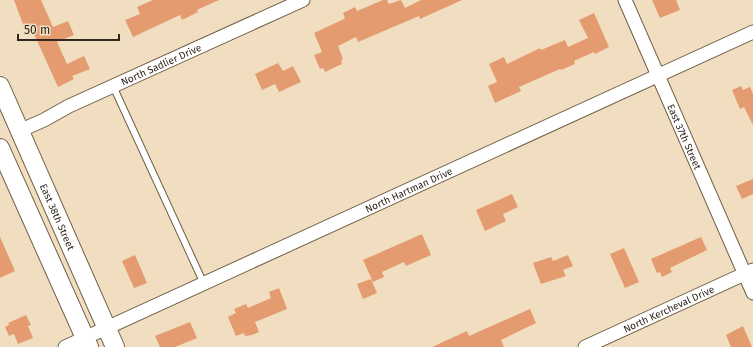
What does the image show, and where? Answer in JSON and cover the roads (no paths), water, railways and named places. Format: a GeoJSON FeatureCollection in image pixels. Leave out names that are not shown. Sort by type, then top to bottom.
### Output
{"type":"FeatureCollection","features":[{"type":"Feature","properties":{"kind":"main road","name":"East 38th Street"},"geometry":{"type":"LineString","coordinates":[[0,86],[115,347]]}},
{"type":"Feature","properties":{"kind":"main road"},"geometry":{"type":"LineString","coordinates":[[0,148],[87,343]]}},
{"type":"Feature","properties":{"kind":"street","name":"North Sadlier Drive"},"geometry":{"type":"LineString","coordinates":[[19,131],[44,120],[69,106],[303,0]]}},
{"type":"Feature","properties":{"kind":"street","name":"East 37th Street"},"geometry":{"type":"LineString","coordinates":[[625,0],[749,272],[753,293]]}},
{"type":"Feature","properties":{"kind":"street","name":"North Hartman Drive"},"geometry":{"type":"LineString","coordinates":[[65,347],[87,343],[107,328],[753,32]]}},
{"type":"Feature","properties":{"kind":"street","name":"North Kercheval Drive"},"geometry":{"type":"LineString","coordinates":[[585,347],[749,272]]}},
{"type":"Feature","properties":{"kind":"lane"},"geometry":{"type":"LineString","coordinates":[[113,86],[204,284]]}}]}
